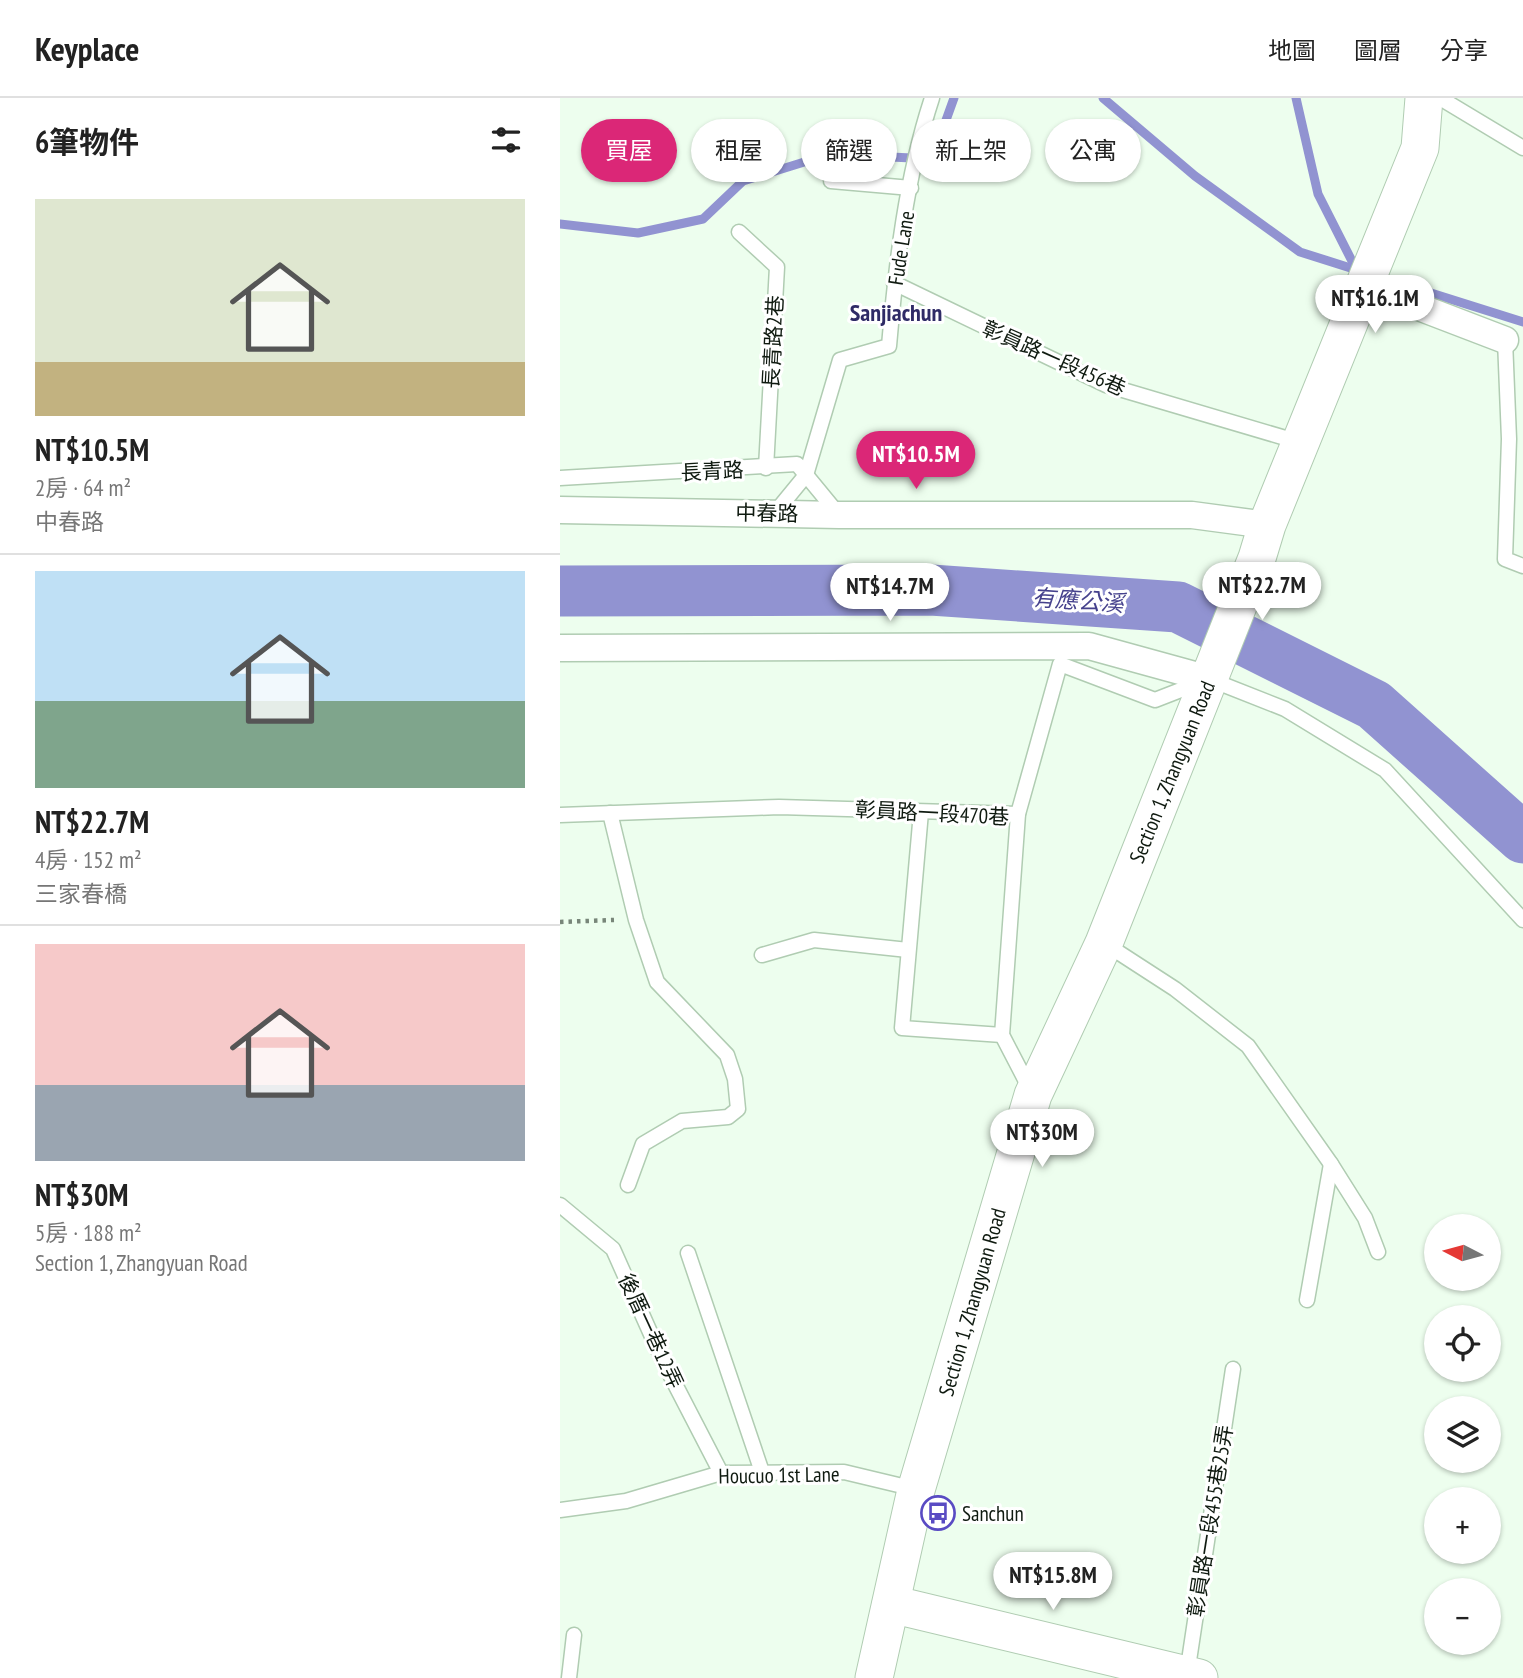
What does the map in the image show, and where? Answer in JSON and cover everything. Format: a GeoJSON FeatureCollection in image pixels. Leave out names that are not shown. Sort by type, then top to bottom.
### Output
{"type":"FeatureCollection","features":[{"type":"Feature","properties":{"kind":"main road"},"geometry":{"type":"LineString","coordinates":[[1262,542],[1420,148],[1424,98]]}},
{"type":"Feature","properties":{"kind":"main road","name":"Section 1, Zhangyuan Road"},"geometry":{"type":"LineString","coordinates":[[874,1678],[916,1490],[1033,1095],[1104,943],[1262,542]]}},
{"type":"Feature","properties":{"kind":"main road"},"geometry":{"type":"LineString","coordinates":[[891,1604],[1193,1676]]}},
{"type":"Feature","properties":{"kind":"street"},"geometry":{"type":"LineString","coordinates":[[1363,286],[1505,340]]}},
{"type":"Feature","properties":{"kind":"street","name":"中春路"},"geometry":{"type":"LineString","coordinates":[[560,510],[839,515],[1192,515],[1262,542]]}},
{"type":"Feature","properties":{"kind":"street"},"geometry":{"type":"LineString","coordinates":[[560,648],[1088,646],[1211,671]]}},
{"type":"Feature","properties":{"kind":"lane","name":"Fude Lane"},"geometry":{"type":"LineString","coordinates":[[774,513],[806,475],[840,359],[889,346],[894,284],[920,133],[932,98]]}},
{"type":"Feature","properties":{"kind":"lane"},"geometry":{"type":"LineString","coordinates":[[1440,98],[1523,148]]}},
{"type":"Feature","properties":{"kind":"lane"},"geometry":{"type":"LineString","coordinates":[[842,182],[911,188]]}},
{"type":"Feature","properties":{"kind":"lane","name":"長青路2巷"},"geometry":{"type":"LineString","coordinates":[[738,232],[778,267],[766,468]]}},
{"type":"Feature","properties":{"kind":"lane","name":"彰員路一段456巷"},"geometry":{"type":"LineString","coordinates":[[894,284],[1107,385],[1300,443]]}},
{"type":"Feature","properties":{"kind":"lane"},"geometry":{"type":"LineString","coordinates":[[1505,340],[1509,439],[1505,559],[1523,566]]}},
{"type":"Feature","properties":{"kind":"lane"},"geometry":{"type":"LineString","coordinates":[[1509,439],[1523,448]]}},
{"type":"Feature","properties":{"kind":"lane","name":"長青路"},"geometry":{"type":"LineString","coordinates":[[560,478],[766,468],[797,464],[806,475]]}},
{"type":"Feature","properties":{"kind":"lane"},"geometry":{"type":"LineString","coordinates":[[806,475],[839,515]]}},
{"type":"Feature","properties":{"kind":"lane"},"geometry":{"type":"LineString","coordinates":[[1018,814],[1060,664],[1155,700],[1211,671],[1285,709],[1385,770],[1523,920]]}},
{"type":"Feature","properties":{"kind":"lane","name":"彰員路一段470巷"},"geometry":{"type":"LineString","coordinates":[[560,814],[779,807],[1018,814],[1002,1035]]}},
{"type":"Feature","properties":{"kind":"lane"},"geometry":{"type":"LineString","coordinates":[[921,812],[902,1028],[1002,1035],[1033,1095]]}},
{"type":"Feature","properties":{"kind":"lane"},"geometry":{"type":"LineString","coordinates":[[610,813],[636,920],[657,982],[727,1055],[735,1079],[738,1110],[728,1117],[682,1121],[643,1144],[628,1185]]}},
{"type":"Feature","properties":{"kind":"lane"},"geometry":{"type":"LineString","coordinates":[[762,955],[814,940],[908,950]]}},
{"type":"Feature","properties":{"kind":"lane"},"geometry":{"type":"LineString","coordinates":[[1104,943],[1175,989],[1248,1046],[1331,1164],[1365,1218],[1378,1252]]}},
{"type":"Feature","properties":{"kind":"lane"},"geometry":{"type":"LineString","coordinates":[[1307,1300],[1331,1164]]}},
{"type":"Feature","properties":{"kind":"lane","name":"後厝一巷12弄"},"geometry":{"type":"LineString","coordinates":[[560,1205],[613,1248],[662,1359],[721,1474]]}},
{"type":"Feature","properties":{"kind":"lane"},"geometry":{"type":"LineString","coordinates":[[688,1252],[762,1472]]}},
{"type":"Feature","properties":{"kind":"lane","name":"彰員路一段455巷25弄"},"geometry":{"type":"LineString","coordinates":[[1193,1676],[1233,1369]]}},
{"type":"Feature","properties":{"kind":"lane","name":"Houcuo 1st Lane"},"geometry":{"type":"LineString","coordinates":[[560,1510],[625,1501],[721,1474],[844,1472],[916,1490]]}},
{"type":"Feature","properties":{"kind":"lane"},"geometry":{"type":"LineString","coordinates":[[569,1678],[574,1634]]}},
{"type":"Feature","properties":{"kind":"path"},"geometry":{"type":"LineString","coordinates":[[560,922],[636,920]]}},
{"type":"Feature","properties":{"kind":"waterway"},"geometry":{"type":"LineString","coordinates":[[560,224],[638,233],[703,219],[743,181],[830,154],[932,159],[954,98]]}},
{"type":"Feature","properties":{"kind":"waterway"},"geometry":{"type":"LineString","coordinates":[[1103,98],[1195,176],[1300,252],[1360,271]]}},
{"type":"Feature","properties":{"kind":"waterway"},"geometry":{"type":"LineString","coordinates":[[1296,98],[1318,194],[1356,269]]}},
{"type":"Feature","properties":{"kind":"waterway"},"geometry":{"type":"LineString","coordinates":[[1377,276],[1523,322]]}},
{"type":"Feature","properties":{"kind":"waterway","name":"有應公溪"},"geometry":{"type":"LineString","coordinates":[[560,591],[931,590],[1178,607],[1374,705],[1523,838]]}},
{"type":"Feature","properties":{"kind":"place","name":"Sanchun"},"geometry":{"type":"Point","coordinates":[938,1513]}},
{"type":"Feature","properties":{"kind":"district","name":"Sanjiachun"},"geometry":{"type":"Point","coordinates":[896,312]}}]}
